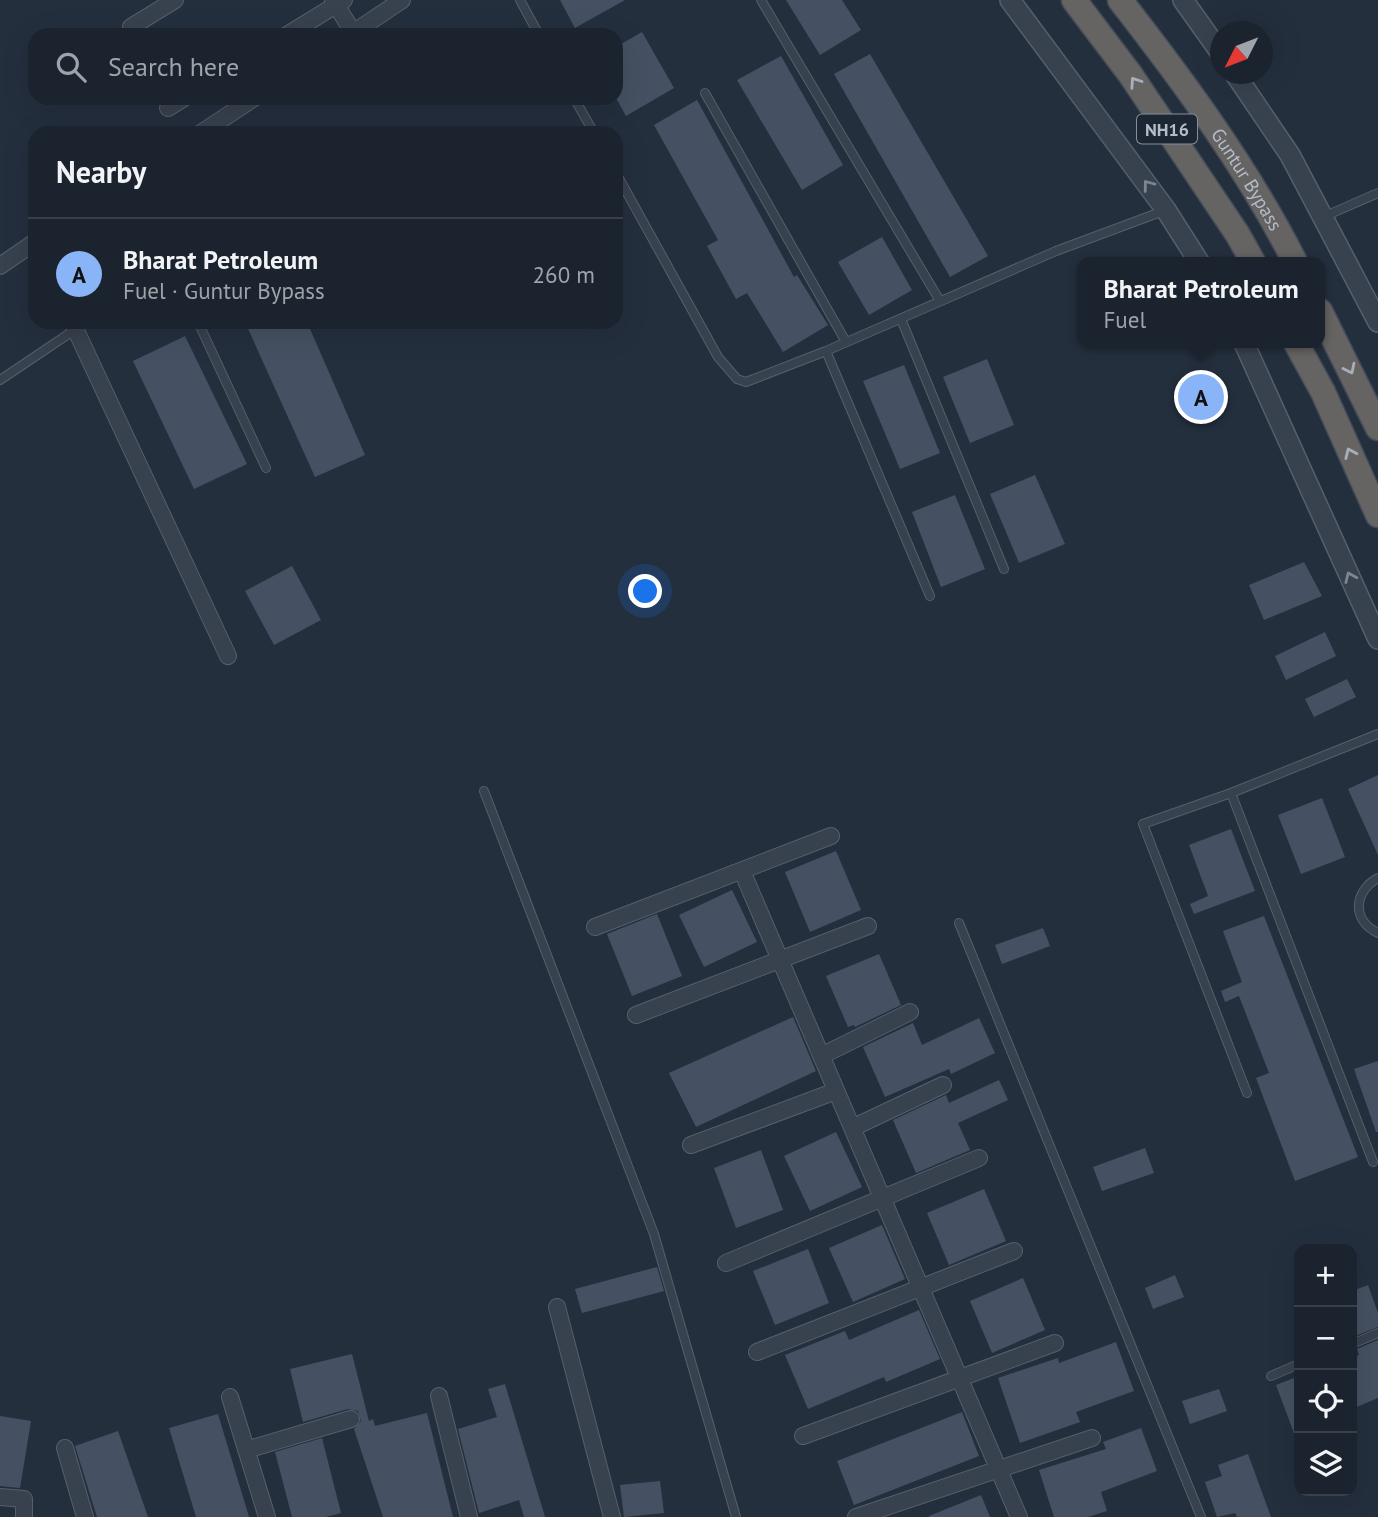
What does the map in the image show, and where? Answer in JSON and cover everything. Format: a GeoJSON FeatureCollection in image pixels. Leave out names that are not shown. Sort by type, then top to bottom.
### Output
{"type":"FeatureCollection","features":[{"type":"Feature","properties":{"kind":"highway","name":"Guntur Bypass"},"geometry":{"type":"LineString","coordinates":[[1074,0],[1130,74],[1250,257]]}},
{"type":"Feature","properties":{"kind":"highway","name":"Guntur Bypass"},"geometry":{"type":"LineString","coordinates":[[1120,0],[1159,51],[1270,214],[1292,257]]}},
{"type":"Feature","properties":{"kind":"highway"},"geometry":{"type":"LineString","coordinates":[[1325,320],[1378,428]]}},
{"type":"Feature","properties":{"kind":"highway"},"geometry":{"type":"LineString","coordinates":[[1299,348],[1323,392],[1378,515]]}},
{"type":"Feature","properties":{"kind":"street"},"geometry":{"type":"LineString","coordinates":[[131,27],[176,0]]}},
{"type":"Feature","properties":{"kind":"street"},"geometry":{"type":"LineString","coordinates":[[361,28],[402,0]]}},
{"type":"Feature","properties":{"kind":"street"},"geometry":{"type":"LineString","coordinates":[[1010,0],[1166,210],[1196,257]]}},
{"type":"Feature","properties":{"kind":"street"},"geometry":{"type":"LineString","coordinates":[[1183,0],[1210,38]]}},
{"type":"Feature","properties":{"kind":"street"},"geometry":{"type":"LineString","coordinates":[[298,28],[338,2],[349,28]]}},
{"type":"Feature","properties":{"kind":"street"},"geometry":{"type":"LineString","coordinates":[[1242,84],[1290,155],[1376,311]]}},
{"type":"Feature","properties":{"kind":"street"},"geometry":{"type":"LineString","coordinates":[[168,108],[173,105]]}},
{"type":"Feature","properties":{"kind":"street"},"geometry":{"type":"LineString","coordinates":[[212,126],[243,105]]}},
{"type":"Feature","properties":{"kind":"street"},"geometry":{"type":"LineString","coordinates":[[0,266],[28,247]]}},
{"type":"Feature","properties":{"kind":"street"},"geometry":{"type":"LineString","coordinates":[[75,329],[228,656]]}},
{"type":"Feature","properties":{"kind":"street"},"geometry":{"type":"LineString","coordinates":[[1246,348],[1378,639]]}},
{"type":"Feature","properties":{"kind":"street"},"geometry":{"type":"LineString","coordinates":[[595,927],[831,836]]}},
{"type":"Feature","properties":{"kind":"street"},"geometry":{"type":"LineString","coordinates":[[742,871],[1019,1517]]}},
{"type":"Feature","properties":{"kind":"street"},"geometry":{"type":"LineString","coordinates":[[636,1015],[868,926]]}},
{"type":"Feature","properties":{"kind":"street"},"geometry":{"type":"LineString","coordinates":[[821,1056],[910,1012]]}},
{"type":"Feature","properties":{"kind":"street"},"geometry":{"type":"LineString","coordinates":[[852,1128],[943,1085]]}},
{"type":"Feature","properties":{"kind":"street"},"geometry":{"type":"LineString","coordinates":[[691,1145],[836,1090]]}},
{"type":"Feature","properties":{"kind":"street"},"geometry":{"type":"LineString","coordinates":[[726,1263],[979,1158]]}},
{"type":"Feature","properties":{"kind":"street"},"geometry":{"type":"LineString","coordinates":[[757,1352],[1014,1251]]}},
{"type":"Feature","properties":{"kind":"street"},"geometry":{"type":"LineString","coordinates":[[557,1307],[612,1517]]}},
{"type":"Feature","properties":{"kind":"street"},"geometry":{"type":"LineString","coordinates":[[803,1436],[1055,1343]]}},
{"type":"Feature","properties":{"kind":"street"},"geometry":{"type":"LineString","coordinates":[[439,1396],[469,1517]]}},
{"type":"Feature","properties":{"kind":"street"},"geometry":{"type":"LineString","coordinates":[[230,1397],[267,1517]]}},
{"type":"Feature","properties":{"kind":"street"},"geometry":{"type":"LineString","coordinates":[[246,1450],[351,1419]]}},
{"type":"Feature","properties":{"kind":"street"},"geometry":{"type":"LineString","coordinates":[[856,1517],[1092,1438]]}},
{"type":"Feature","properties":{"kind":"street"},"geometry":{"type":"LineString","coordinates":[[65,1448],[85,1517]]}},
{"type":"Feature","properties":{"kind":"street"},"geometry":{"type":"LineString","coordinates":[[0,1497],[24,1499],[24,1517]]}},
{"type":"Feature","properties":{"kind":"lane"},"geometry":{"type":"LineString","coordinates":[[520,0],[536,28]]}},
{"type":"Feature","properties":{"kind":"lane"},"geometry":{"type":"LineString","coordinates":[[761,0],[940,301]]}},
{"type":"Feature","properties":{"kind":"lane"},"geometry":{"type":"LineString","coordinates":[[705,93],[846,342]]}},
{"type":"Feature","properties":{"kind":"lane"},"geometry":{"type":"LineString","coordinates":[[578,105],[590,126]]}},
{"type":"Feature","properties":{"kind":"lane"},"geometry":{"type":"LineString","coordinates":[[623,186],[718,356],[737,379],[746,382],[826,351],[1056,251],[1166,210]]}},
{"type":"Feature","properties":{"kind":"lane"},"geometry":{"type":"LineString","coordinates":[[1323,217],[1378,193]]}},
{"type":"Feature","properties":{"kind":"lane"},"geometry":{"type":"LineString","coordinates":[[901,319],[1004,569]]}},
{"type":"Feature","properties":{"kind":"lane"},"geometry":{"type":"LineString","coordinates":[[0,380],[70,329]]}},
{"type":"Feature","properties":{"kind":"lane"},"geometry":{"type":"LineString","coordinates":[[201,329],[266,468]]}},
{"type":"Feature","properties":{"kind":"lane"},"geometry":{"type":"LineString","coordinates":[[826,351],[930,596]]}},
{"type":"Feature","properties":{"kind":"lane"},"geometry":{"type":"LineString","coordinates":[[1247,1093],[1143,824],[1231,793],[1378,734]]}},
{"type":"Feature","properties":{"kind":"lane"},"geometry":{"type":"LineString","coordinates":[[484,791],[654,1234],[736,1517]]}},
{"type":"Feature","properties":{"kind":"lane"},"geometry":{"type":"LineString","coordinates":[[1231,793],[1373,1162]]}},
{"type":"Feature","properties":{"kind":"lane"},"geometry":{"type":"LineString","coordinates":[[1378,878],[1363,888],[1358,900],[1361,916],[1371,929],[1378,933]]}},
{"type":"Feature","properties":{"kind":"lane"},"geometry":{"type":"LineString","coordinates":[[959,922],[1201,1517]]}},
{"type":"Feature","properties":{"kind":"lane"},"geometry":{"type":"LineString","coordinates":[[1357,1342],[1378,1333]]}},
{"type":"Feature","properties":{"kind":"lane"},"geometry":{"type":"LineString","coordinates":[[1271,1376],[1294,1366]]}},
{"type":"Feature","properties":{"kind":"building"},"geometry":{"type":"Polygon","coordinates":[[[560,0],[625,0],[575,28],[560,0]]]}},
{"type":"Feature","properties":{"kind":"building"},"geometry":{"type":"Polygon","coordinates":[[[786,0],[842,0],[861,30],[820,55],[786,0]]]}},
{"type":"Feature","properties":{"kind":"building"},"geometry":{"type":"Polygon","coordinates":[[[642,32],[674,88],[626,116],[620,105],[623,105],[623,43],[642,32]]]}},
{"type":"Feature","properties":{"kind":"building"},"geometry":{"type":"Polygon","coordinates":[[[870,54],[988,256],[950,277],[834,74],[870,54]]]}},
{"type":"Feature","properties":{"kind":"building"},"geometry":{"type":"Polygon","coordinates":[[[781,56],[843,165],[802,190],[737,80],[781,56]]]}},
{"type":"Feature","properties":{"kind":"building"},"geometry":{"type":"Polygon","coordinates":[[[697,100],[794,277],[797,275],[828,325],[783,352],[747,293],[736,299],[707,246],[718,240],[654,125],[697,100]]]}},
{"type":"Feature","properties":{"kind":"building"},"geometry":{"type":"Polygon","coordinates":[[[882,237],[912,290],[869,315],[838,262],[882,237]]]}},
{"type":"Feature","properties":{"kind":"building"},"geometry":{"type":"Polygon","coordinates":[[[248,329],[310,329],[365,455],[315,477],[248,329]]]}},
{"type":"Feature","properties":{"kind":"building"},"geometry":{"type":"Polygon","coordinates":[[[185,336],[247,464],[194,489],[133,361],[185,336]]]}},
{"type":"Feature","properties":{"kind":"building"},"geometry":{"type":"Polygon","coordinates":[[[987,359],[1014,425],[970,443],[943,377],[987,359]]]}},
{"type":"Feature","properties":{"kind":"building"},"geometry":{"type":"Polygon","coordinates":[[[904,365],[940,453],[900,469],[863,381],[904,365]]]}},
{"type":"Feature","properties":{"kind":"building"},"geometry":{"type":"Polygon","coordinates":[[[1035,475],[1065,544],[1019,563],[990,494],[1035,475]]]}},
{"type":"Feature","properties":{"kind":"building"},"geometry":{"type":"Polygon","coordinates":[[[955,495],[985,569],[941,587],[912,512],[955,495]]]}},
{"type":"Feature","properties":{"kind":"building"},"geometry":{"type":"Polygon","coordinates":[[[1304,562],[1322,596],[1264,620],[1249,585],[1304,562]]]}},
{"type":"Feature","properties":{"kind":"building"},"geometry":{"type":"Polygon","coordinates":[[[292,566],[321,620],[274,645],[245,591],[292,566]]]}},
{"type":"Feature","properties":{"kind":"building"},"geometry":{"type":"Polygon","coordinates":[[[1325,632],[1336,656],[1286,680],[1275,656],[1325,632]]]}},
{"type":"Feature","properties":{"kind":"building"},"geometry":{"type":"Polygon","coordinates":[[[1347,679],[1356,697],[1314,717],[1305,699],[1347,679]]]}},
{"type":"Feature","properties":{"kind":"building"},"geometry":{"type":"Polygon","coordinates":[[[1378,775],[1378,855],[1348,789],[1378,775]]]}},
{"type":"Feature","properties":{"kind":"building"},"geometry":{"type":"Polygon","coordinates":[[[1322,798],[1345,857],[1301,874],[1278,815],[1322,798]]]}},
{"type":"Feature","properties":{"kind":"building"},"geometry":{"type":"Polygon","coordinates":[[[1231,829],[1255,891],[1194,914],[1190,904],[1208,896],[1189,845],[1231,829]]]}},
{"type":"Feature","properties":{"kind":"building"},"geometry":{"type":"Polygon","coordinates":[[[836,851],[861,910],[810,932],[785,872],[836,851]]]}},
{"type":"Feature","properties":{"kind":"building"},"geometry":{"type":"Polygon","coordinates":[[[732,890],[757,942],[704,967],[679,915],[732,890]]]}},
{"type":"Feature","properties":{"kind":"building"},"geometry":{"type":"Polygon","coordinates":[[[657,914],[682,976],[632,996],[607,934],[657,914]]]}},
{"type":"Feature","properties":{"kind":"building"},"geometry":{"type":"Polygon","coordinates":[[[1264,916],[1358,1157],[1295,1181],[1256,1078],[1269,1073],[1239,996],[1225,1002],[1221,991],[1242,982],[1223,931],[1264,916]]]}},
{"type":"Feature","properties":{"kind":"building"},"geometry":{"type":"Polygon","coordinates":[[[1043,928],[1050,946],[1002,964],[995,945],[1043,928]]]}},
{"type":"Feature","properties":{"kind":"building"},"geometry":{"type":"Polygon","coordinates":[[[879,954],[901,1005],[855,1027],[848,1027],[826,976],[879,954]]]}},
{"type":"Feature","properties":{"kind":"building"},"geometry":{"type":"Polygon","coordinates":[[[793,1017],[816,1071],[696,1127],[669,1073],[793,1017]]]}},
{"type":"Feature","properties":{"kind":"building"},"geometry":{"type":"Polygon","coordinates":[[[979,1018],[995,1053],[951,1074],[949,1069],[885,1097],[863,1047],[913,1023],[922,1045],[979,1018]]]}},
{"type":"Feature","properties":{"kind":"building"},"geometry":{"type":"Polygon","coordinates":[[[1378,1061],[1378,1132],[1376,1132],[1354,1069],[1378,1061]]]}},
{"type":"Feature","properties":{"kind":"building"},"geometry":{"type":"Polygon","coordinates":[[[999,1080],[1008,1100],[958,1123],[970,1150],[916,1173],[893,1120],[946,1095],[949,1103],[999,1080]]]}},
{"type":"Feature","properties":{"kind":"building"},"geometry":{"type":"Polygon","coordinates":[[[836,1132],[862,1187],[810,1211],[784,1156],[836,1132]]]}},
{"type":"Feature","properties":{"kind":"building"},"geometry":{"type":"Polygon","coordinates":[[[1145,1148],[1154,1173],[1102,1191],[1093,1167],[1145,1148]]]}},
{"type":"Feature","properties":{"kind":"building"},"geometry":{"type":"Polygon","coordinates":[[[761,1150],[783,1210],[736,1228],[714,1168],[761,1150]]]}},
{"type":"Feature","properties":{"kind":"building"},"geometry":{"type":"Polygon","coordinates":[[[984,1189],[1006,1241],[949,1265],[927,1213],[984,1189]]]}},
{"type":"Feature","properties":{"kind":"building"},"geometry":{"type":"Polygon","coordinates":[[[882,1225],[905,1279],[853,1302],[829,1248],[882,1225]]]}},
{"type":"Feature","properties":{"kind":"building"},"geometry":{"type":"Polygon","coordinates":[[[808,1249],[829,1303],[775,1325],[753,1271],[808,1249]]]}},
{"type":"Feature","properties":{"kind":"building"},"geometry":{"type":"Polygon","coordinates":[[[657,1267],[664,1291],[582,1313],[575,1289],[657,1267]]]}},
{"type":"Feature","properties":{"kind":"building"},"geometry":{"type":"Polygon","coordinates":[[[1175,1275],[1184,1297],[1153,1309],[1145,1288],[1175,1275]]]}},
{"type":"Feature","properties":{"kind":"building"},"geometry":{"type":"Polygon","coordinates":[[[1023,1278],[1045,1330],[992,1353],[970,1301],[1023,1278]]]}},
{"type":"Feature","properties":{"kind":"building"},"geometry":{"type":"Polygon","coordinates":[[[1368,1285],[1378,1313],[1378,1327],[1357,1335],[1357,1307],[1357,1289],[1368,1285]]]}},
{"type":"Feature","properties":{"kind":"building"},"geometry":{"type":"Polygon","coordinates":[[[919,1310],[940,1359],[886,1382],[884,1377],[808,1409],[785,1355],[845,1331],[849,1340],[919,1310]]]}},
{"type":"Feature","properties":{"kind":"building"},"geometry":{"type":"Polygon","coordinates":[[[1378,1340],[1378,1398],[1357,1407],[1359,1355],[1357,1349],[1378,1340]]]}},
{"type":"Feature","properties":{"kind":"building"},"geometry":{"type":"Polygon","coordinates":[[[1116,1342],[1134,1391],[1076,1412],[1080,1422],[1020,1443],[998,1378],[1058,1358],[1059,1363],[1116,1342]]]}},
{"type":"Feature","properties":{"kind":"building"},"geometry":{"type":"Polygon","coordinates":[[[352,1354],[369,1421],[373,1419],[375,1426],[427,1413],[453,1517],[383,1517],[354,1429],[361,1421],[358,1411],[348,1409],[303,1422],[290,1369],[352,1354]]]}},
{"type":"Feature","properties":{"kind":"building"},"geometry":{"type":"Polygon","coordinates":[[[1294,1378],[1294,1433],[1276,1385],[1294,1378]]]}},
{"type":"Feature","properties":{"kind":"building"},"geometry":{"type":"Polygon","coordinates":[[[505,1384],[545,1517],[524,1517],[519,1500],[479,1513],[458,1429],[497,1417],[488,1389],[505,1384]]]}},
{"type":"Feature","properties":{"kind":"building"},"geometry":{"type":"Polygon","coordinates":[[[1219,1389],[1227,1411],[1190,1424],[1182,1401],[1219,1389]]]}},
{"type":"Feature","properties":{"kind":"building"},"geometry":{"type":"Polygon","coordinates":[[[962,1412],[979,1456],[854,1505],[837,1461],[962,1412]]]}},
{"type":"Feature","properties":{"kind":"building"},"geometry":{"type":"Polygon","coordinates":[[[218,1414],[249,1517],[196,1517],[169,1428],[218,1414]]]}},
{"type":"Feature","properties":{"kind":"building"},"geometry":{"type":"Polygon","coordinates":[[[0,1416],[31,1421],[20,1488],[0,1486],[0,1416]]]}},
{"type":"Feature","properties":{"kind":"building"},"geometry":{"type":"Polygon","coordinates":[[[1141,1428],[1157,1471],[1101,1492],[1107,1511],[1088,1517],[1054,1517],[1039,1470],[1106,1449],[1103,1442],[1141,1428]]]}},
{"type":"Feature","properties":{"kind":"building"},"geometry":{"type":"Polygon","coordinates":[[[118,1431],[148,1517],[97,1517],[75,1446],[118,1431]]]}},
{"type":"Feature","properties":{"kind":"building"},"geometry":{"type":"Polygon","coordinates":[[[322,1438],[341,1513],[326,1517],[292,1517],[275,1452],[322,1438]]]}},
{"type":"Feature","properties":{"kind":"building"},"geometry":{"type":"Polygon","coordinates":[[[1248,1454],[1271,1517],[1237,1517],[1235,1513],[1217,1517],[1205,1482],[1222,1476],[1218,1465],[1248,1454]]]}},
{"type":"Feature","properties":{"kind":"building"},"geometry":{"type":"Polygon","coordinates":[[[660,1481],[664,1513],[624,1517],[620,1485],[660,1481]]]}},
{"type":"Feature","properties":{"kind":"building"},"geometry":{"type":"Polygon","coordinates":[[[981,1495],[990,1517],[929,1517],[929,1516],[981,1495]]]}},
{"type":"Feature","properties":{"kind":"place","name":"Bharat Petroleum"},"geometry":{"type":"Point","coordinates":[1201,397]}}]}
